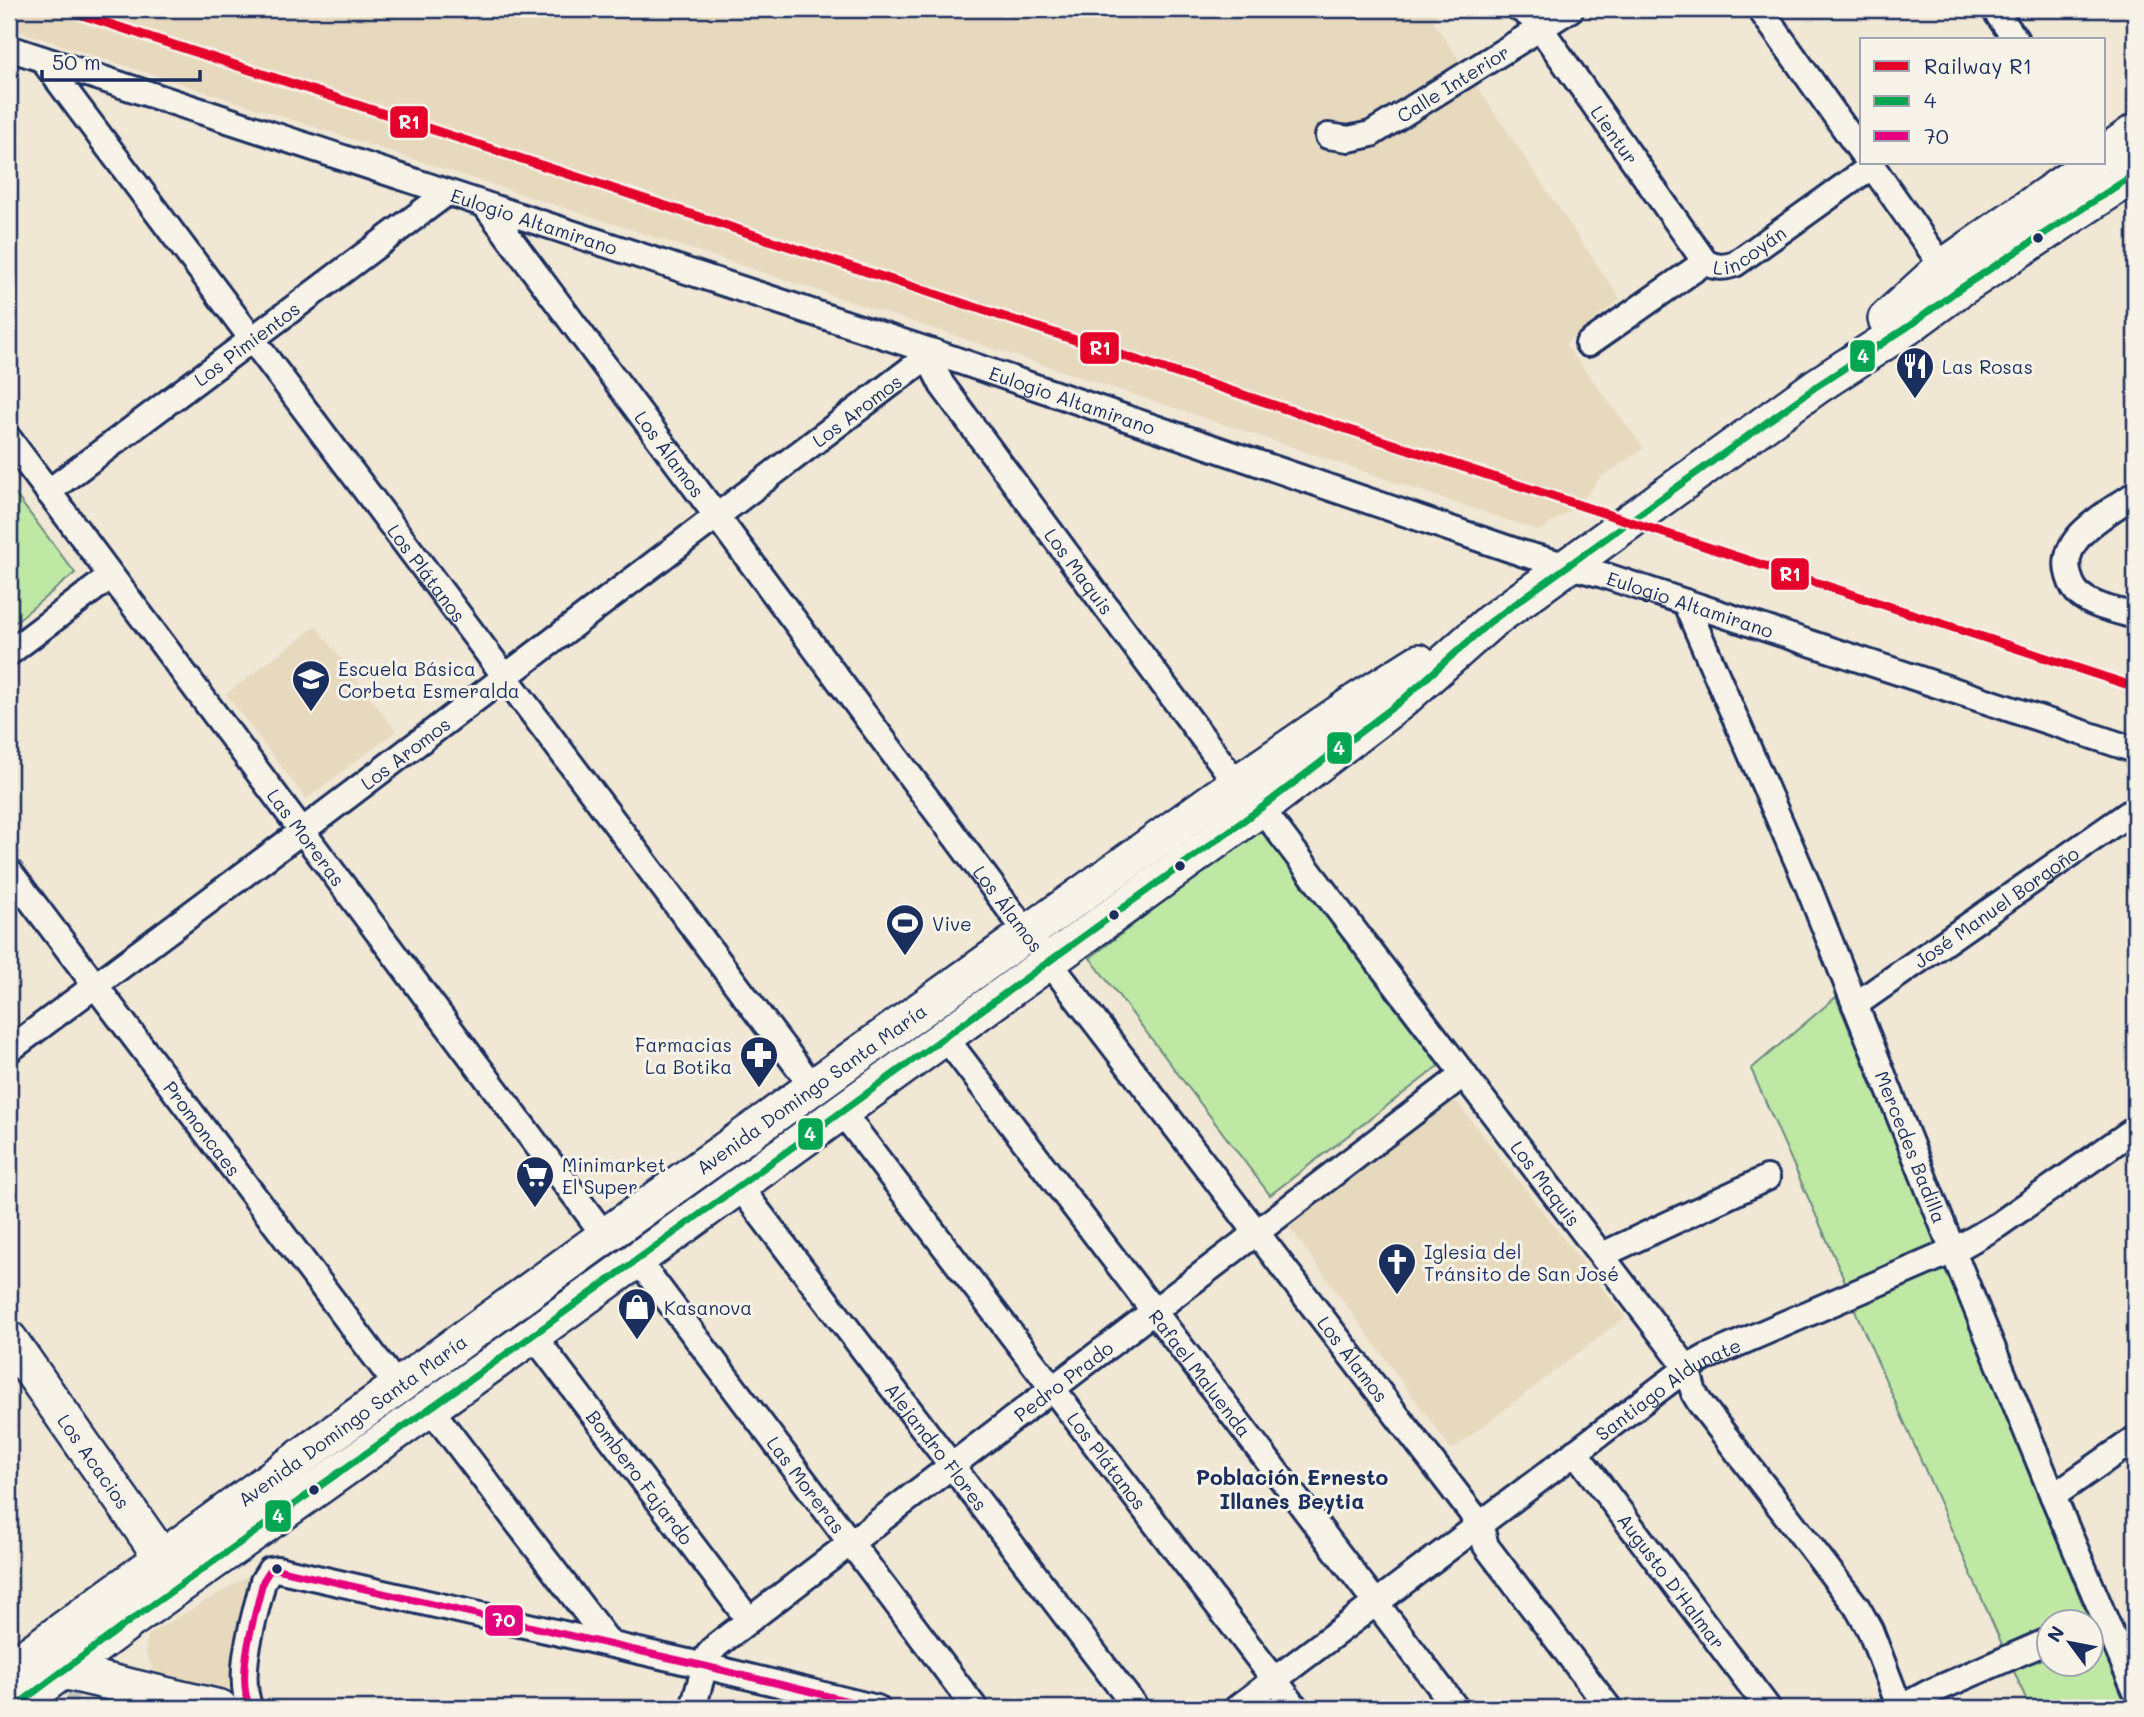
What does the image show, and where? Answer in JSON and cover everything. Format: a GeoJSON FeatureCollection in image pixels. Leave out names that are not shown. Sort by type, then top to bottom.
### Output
{"type":"FeatureCollection","features":[{"type":"Feature","properties":{"kind":"main road"},"geometry":{"type":"LineString","coordinates":[[2106,153],[2135,132]]}},
{"type":"Feature","properties":{"kind":"main road","name":"Avenida Domingo Santa María"},"geometry":{"type":"LineString","coordinates":[[1951,278],[2091,164]]}},
{"type":"Feature","properties":{"kind":"main road","name":"Avenida Domingo Santa María"},"geometry":{"type":"LineString","coordinates":[[12,1663],[172,1572],[430,1408],[1049,961],[1249,796],[1366,695],[1490,622],[1817,386],[1897,307],[1951,278],[2119,174]]}},
{"type":"Feature","properties":{"kind":"main road","name":"Avenida Domingo Santa María"},"geometry":{"type":"LineString","coordinates":[[13,1708],[131,1620],[172,1572],[398,1387],[1027,933],[1249,796]]}},
{"type":"Feature","properties":{"kind":"main road","name":"Los Acacios"},"geometry":{"type":"LineString","coordinates":[[9,1339],[172,1572]]}},
{"type":"Feature","properties":{"kind":"main road"},"geometry":{"type":"LineString","coordinates":[[131,1620],[127,1641],[129,1658],[139,1680],[150,1691]]}},
{"type":"Feature","properties":{"kind":"main road"},"geometry":{"type":"LineString","coordinates":[[12,1663],[64,1671],[220,1708]]}},
{"type":"Feature","properties":{"kind":"street","name":"Lientur"},"geometry":{"type":"LineString","coordinates":[[1520,9],[1541,29],[1705,262]]}},
{"type":"Feature","properties":{"kind":"street","name":"Calle Interior"},"geometry":{"type":"LineString","coordinates":[[1328,136],[1349,139],[1371,134],[1571,9]]}},
{"type":"Feature","properties":{"kind":"street"},"geometry":{"type":"LineString","coordinates":[[1760,9],[1860,150]]}},
{"type":"Feature","properties":{"kind":"street"},"geometry":{"type":"LineString","coordinates":[[1994,9],[2015,38]]}},
{"type":"Feature","properties":{"kind":"street","name":"Eulogio Altamirano"},"geometry":{"type":"LineString","coordinates":[[20,55],[933,352],[1479,539],[1603,575],[2135,750]]}},
{"type":"Feature","properties":{"kind":"street","name":"Los Plátanos"},"geometry":{"type":"LineString","coordinates":[[20,55],[252,339],[813,1087]]}},
{"type":"Feature","properties":{"kind":"street","name":"Lincoyán"},"geometry":{"type":"LineString","coordinates":[[1588,344],[1705,262],[1719,268],[1735,264],[1864,164]]}},
{"type":"Feature","properties":{"kind":"street"},"geometry":{"type":"LineString","coordinates":[[1870,164],[1951,278]]}},
{"type":"Feature","properties":{"kind":"street","name":"Los Pimientos"},"geometry":{"type":"LineString","coordinates":[[48,492],[447,193]]}},
{"type":"Feature","properties":{"kind":"street","name":"Los Álamos"},"geometry":{"type":"LineString","coordinates":[[485,205],[1027,933],[1480,1524],[1486,1546],[1609,1708]]}},
{"type":"Feature","properties":{"kind":"street","name":"Los Aromos"},"geometry":{"type":"LineString","coordinates":[[9,1050],[933,352]]}},
{"type":"Feature","properties":{"kind":"street","name":"Los Maquis"},"geometry":{"type":"LineString","coordinates":[[933,352],[934,371],[942,385],[1249,796],[1687,1368],[1693,1393],[1700,1403],[1863,1617],[1900,1708]]}},
{"type":"Feature","properties":{"kind":"street","name":"Las Moreras"},"geometry":{"type":"LineString","coordinates":[[9,439],[605,1236]]}},
{"type":"Feature","properties":{"kind":"street"},"geometry":{"type":"LineString","coordinates":[[2135,494],[2078,536],[2068,557],[2067,570],[2071,583],[2079,594],[2099,605],[2135,616]]}},
{"type":"Feature","properties":{"kind":"street"},"geometry":{"type":"LineString","coordinates":[[9,653],[111,576]]}},
{"type":"Feature","properties":{"kind":"street","name":"Mercedes Badilla"},"geometry":{"type":"LineString","coordinates":[[1685,602],[1808,886],[2053,1496],[2093,1608]]}},
{"type":"Feature","properties":{"kind":"street","name":"José Manuel Borgoño"},"geometry":{"type":"LineString","coordinates":[[1855,1005],[2135,809]]}},
{"type":"Feature","properties":{"kind":"street","name":"Promoncaes"},"geometry":{"type":"LineString","coordinates":[[9,870],[398,1387]]}},
{"type":"Feature","properties":{"kind":"street","name":"Rafael Maluenda"},"geometry":{"type":"LineString","coordinates":[[945,1037],[1455,1708]]}},
{"type":"Feature","properties":{"kind":"street","name":"Pedro Prado"},"geometry":{"type":"LineString","coordinates":[[693,1708],[708,1655],[717,1645],[1464,1074]]}},
{"type":"Feature","properties":{"kind":"street","name":"Los Plátanos"},"geometry":{"type":"LineString","coordinates":[[842,1112],[1296,1708]]}},
{"type":"Feature","properties":{"kind":"street","name":"Santiago Aldunate"},"geometry":{"type":"LineString","coordinates":[[1237,1708],[1687,1368],[1953,1251],[1998,1225],[2135,1129]]}},
{"type":"Feature","properties":{"kind":"street"},"geometry":{"type":"LineString","coordinates":[[1602,1255],[1767,1178]]}},
{"type":"Feature","properties":{"kind":"street","name":"Alejandro Flores"},"geometry":{"type":"LineString","coordinates":[[739,1186],[1136,1708]]}},
{"type":"Feature","properties":{"kind":"street","name":"Las Moreras"},"geometry":{"type":"LineString","coordinates":[[637,1259],[975,1708]]}},
{"type":"Feature","properties":{"kind":"street","name":"Bombero Fajardo"},"geometry":{"type":"LineString","coordinates":[[533,1335],[749,1620]]}},
{"type":"Feature","properties":{"kind":"street"},"geometry":{"type":"LineString","coordinates":[[430,1408],[610,1644]]}},
{"type":"Feature","properties":{"kind":"street"},"geometry":{"type":"LineString","coordinates":[[2053,1496],[2135,1439]]}},
{"type":"Feature","properties":{"kind":"street","name":"Augusto D'Halmar"},"geometry":{"type":"LineString","coordinates":[[1575,1452],[1768,1708]]}},
{"type":"Feature","properties":{"kind":"street"},"geometry":{"type":"LineString","coordinates":[[250,1708],[244,1694],[244,1670],[263,1581],[270,1570],[284,1569],[705,1665],[877,1708]]}},
{"type":"Feature","properties":{"kind":"street","name":"Mercedes Badilla"},"geometry":{"type":"LineString","coordinates":[[2106,1636],[2135,1690]]}},
{"type":"Feature","properties":{"kind":"street"},"geometry":{"type":"LineString","coordinates":[[1900,1708],[2036,1646]]}},
{"type":"Feature","properties":{"kind":"shaded area"},"geometry":{"type":"Polygon","coordinates":[[[9,9],[1441,9],[1433,21],[1620,299],[1565,344],[1644,448],[1600,478],[1579,505],[1539,531],[731,262],[9,28],[9,9]]]}},
{"type":"Feature","properties":{"kind":"shaded area","name":"Escuela Básica Corbeta Esmeralda"},"geometry":{"type":"Polygon","coordinates":[[[316,626],[396,731],[306,799],[226,694],[316,626]]]}},
{"type":"Feature","properties":{"kind":"shaded area"},"geometry":{"type":"Polygon","coordinates":[[[1452,1096],[1625,1317],[1452,1450],[1287,1224],[1452,1096]]]}},
{"type":"Feature","properties":{"kind":"shaded area"},"geometry":{"type":"Polygon","coordinates":[[[255,1572],[226,1696],[161,1680],[145,1652],[148,1635],[255,1572]]]}},
{"type":"Feature","properties":{"kind":"green space"},"geometry":{"type":"Polygon","coordinates":[[[9,486],[75,573],[9,627],[9,486]]]}},
{"type":"Feature","properties":{"kind":"green space"},"geometry":{"type":"Polygon","coordinates":[[[1259,828],[1439,1066],[1270,1195],[1090,958],[1259,828]]]}},
{"type":"Feature","properties":{"kind":"green space"},"geometry":{"type":"Polygon","coordinates":[[[1836,997],[2084,1608],[2036,1608],[2036,1678],[2106,1678],[2106,1655],[2131,1708],[2030,1708],[1751,1069],[1836,997]]]}},
{"type":"Feature","properties":{"kind":"tunnel"},"geometry":{"type":"LineString","coordinates":[[9,1693],[76,1708]]}},
{"type":"Feature","properties":{"kind":"rail line","name":"R1"},"geometry":{"type":"LineString","coordinates":[[64,9],[2135,687]]}},
{"type":"Feature","properties":{"kind":"transit line","name":"4"},"geometry":{"type":"LineString","coordinates":[[13,1708],[131,1620],[533,1335],[1261,808],[1401,701],[1490,622],[1817,386],[2135,174]]}},
{"type":"Feature","properties":{"kind":"transit line","name":"70"},"geometry":{"type":"LineString","coordinates":[[250,1708],[245,1679],[248,1645],[263,1581],[270,1570],[277,1569],[877,1708]]}},
{"type":"Feature","properties":{"kind":"place","name":"Las Rosas"},"geometry":{"type":"Point","coordinates":[1915,400]}},
{"type":"Feature","properties":{"kind":"place","name":"Escuela Básica Corbeta Esmeralda"},"geometry":{"type":"Point","coordinates":[311,713]}},
{"type":"Feature","properties":{"kind":"place","name":"Vive"},"geometry":{"type":"Point","coordinates":[905,957]}},
{"type":"Feature","properties":{"kind":"place","name":"Farmacias La Botika"},"geometry":{"type":"Point","coordinates":[759,1089]}},
{"type":"Feature","properties":{"kind":"place","name":"Minimarket El Super"},"geometry":{"type":"Point","coordinates":[535,1209]}},
{"type":"Feature","properties":{"kind":"place","name":"Iglesia del Tránsito de San José"},"geometry":{"type":"Point","coordinates":[1397,1296]}},
{"type":"Feature","properties":{"kind":"place","name":"Kasanova"},"geometry":{"type":"Point","coordinates":[637,1341]}},
{"type":"Feature","properties":{"kind":"district","name":"Población Ernesto Illanes Beytia"},"geometry":{"type":"Point","coordinates":[1292,1488]}}]}
